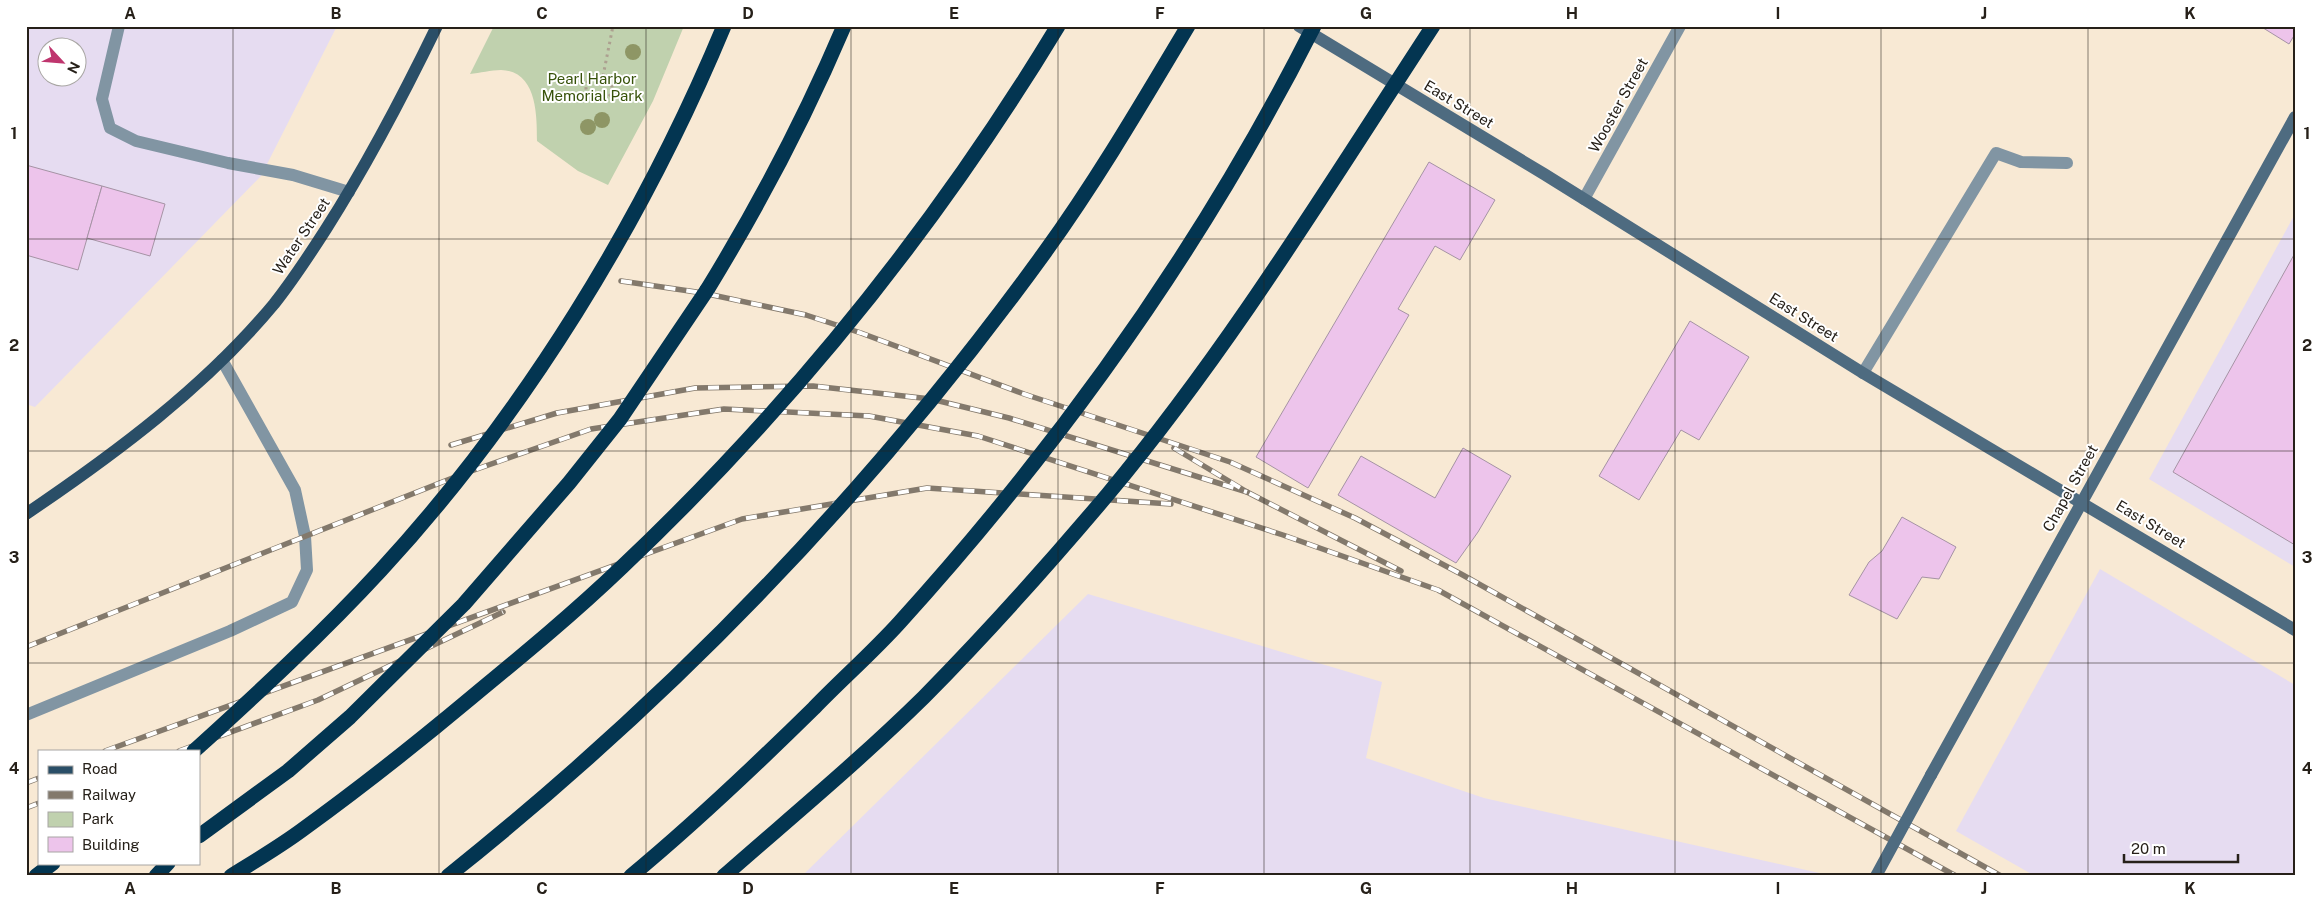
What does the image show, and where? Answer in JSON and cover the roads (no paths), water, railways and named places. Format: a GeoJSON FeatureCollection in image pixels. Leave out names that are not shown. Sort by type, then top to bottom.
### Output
{"type":"FeatureCollection","features":[{"type":"Feature","properties":{"kind":"highway"},"geometry":{"type":"LineString","coordinates":[[195,750],[312,642],[382,569],[452,488],[513,405],[570,321],[625,231],[669,147],[724,26]]}},
{"type":"Feature","properties":{"kind":"highway"},"geometry":{"type":"LineString","coordinates":[[200,835],[288,771],[350,717],[464,604],[580,469],[620,419],[670,348],[744,230],[781,162],[844,26]]}},
{"type":"Feature","properties":{"kind":"highway"},"geometry":{"type":"LineString","coordinates":[[231,876],[324,814],[411,748],[512,664],[622,568],[721,467],[813,365],[901,257],[981,146],[1058,26]]}},
{"type":"Feature","properties":{"kind":"highway"},"geometry":{"type":"LineString","coordinates":[[448,876],[584,764],[683,670],[783,570],[878,464],[963,362],[1046,250],[1124,133],[1188,26]]}},
{"type":"Feature","properties":{"kind":"highway"},"geometry":{"type":"LineString","coordinates":[[632,876],[717,801],[899,623],[1053,441],[1113,360],[1196,237],[1248,151],[1314,26]]}},
{"type":"Feature","properties":{"kind":"highway"},"geometry":{"type":"LineString","coordinates":[[724,876],[923,698],[1016,600],[1109,493],[1195,383],[1256,296],[1433,26]]}},
{"type":"Feature","properties":{"kind":"highway"},"geometry":{"type":"LineString","coordinates":[[36,876],[52,864]]}},
{"type":"Feature","properties":{"kind":"highway"},"geometry":{"type":"LineString","coordinates":[[156,876],[167,864]]}},
{"type":"Feature","properties":{"kind":"main road","name":"Water Street"},"geometry":{"type":"LineString","coordinates":[[26,514],[87,473],[145,427],[222,360],[275,302],[349,192],[383,134],[437,26]]}},
{"type":"Feature","properties":{"kind":"main road","name":"East Street"},"geometry":{"type":"LineString","coordinates":[[1299,26],[1584,199],[1863,373],[2295,630]]}},
{"type":"Feature","properties":{"kind":"main road","name":"Chapel Street"},"geometry":{"type":"LineString","coordinates":[[1876,876],[1930,775],[2295,117]]}},
{"type":"Feature","properties":{"kind":"street"},"geometry":{"type":"LineString","coordinates":[[119,26],[102,99],[110,128],[136,141],[228,163],[293,175],[349,192]]}},
{"type":"Feature","properties":{"kind":"street","name":"Wooster Street"},"geometry":{"type":"LineString","coordinates":[[1584,199],[1680,26]]}},
{"type":"Feature","properties":{"kind":"street"},"geometry":{"type":"LineString","coordinates":[[1863,373],[1996,153],[2021,162],[2066,163]]}},
{"type":"Feature","properties":{"kind":"street"},"geometry":{"type":"LineString","coordinates":[[26,715],[230,631],[292,602],[307,570],[304,536],[295,490],[222,360]]}},
{"type":"Feature","properties":{"kind":"railway"},"geometry":{"type":"LineString","coordinates":[[621,281],[703,293],[806,315],[861,333],[1024,394],[1230,462],[1355,518],[1461,574],[2001,876]]}},
{"type":"Feature","properties":{"kind":"railway"},"geometry":{"type":"LineString","coordinates":[[451,445],[557,413],[695,388],[813,386],[931,399],[1009,418],[1247,492]]}},
{"type":"Feature","properties":{"kind":"railway"},"geometry":{"type":"LineString","coordinates":[[26,647],[460,475],[591,429],[724,409],[869,416],[978,436],[1283,535],[1438,590],[1956,876]]}},
{"type":"Feature","properties":{"kind":"railway"},"geometry":{"type":"LineString","coordinates":[[1174,448],[1247,492],[1401,571]]}},
{"type":"Feature","properties":{"kind":"railway"},"geometry":{"type":"LineString","coordinates":[[108,750],[742,519],[927,488],[1171,504]]}},
{"type":"Feature","properties":{"kind":"railway"},"geometry":{"type":"LineString","coordinates":[[182,750],[318,700],[503,612]]}},
{"type":"Feature","properties":{"kind":"railway"},"geometry":{"type":"LineString","coordinates":[[26,783],[38,778]]}},
{"type":"Feature","properties":{"kind":"railway"},"geometry":{"type":"LineString","coordinates":[[26,808],[38,803]]}},
{"type":"Feature","properties":{"kind":"park label","name":"Pearl Harbor Memorial Park"},"geometry":{"type":"Point","coordinates":[592,86]}}]}
